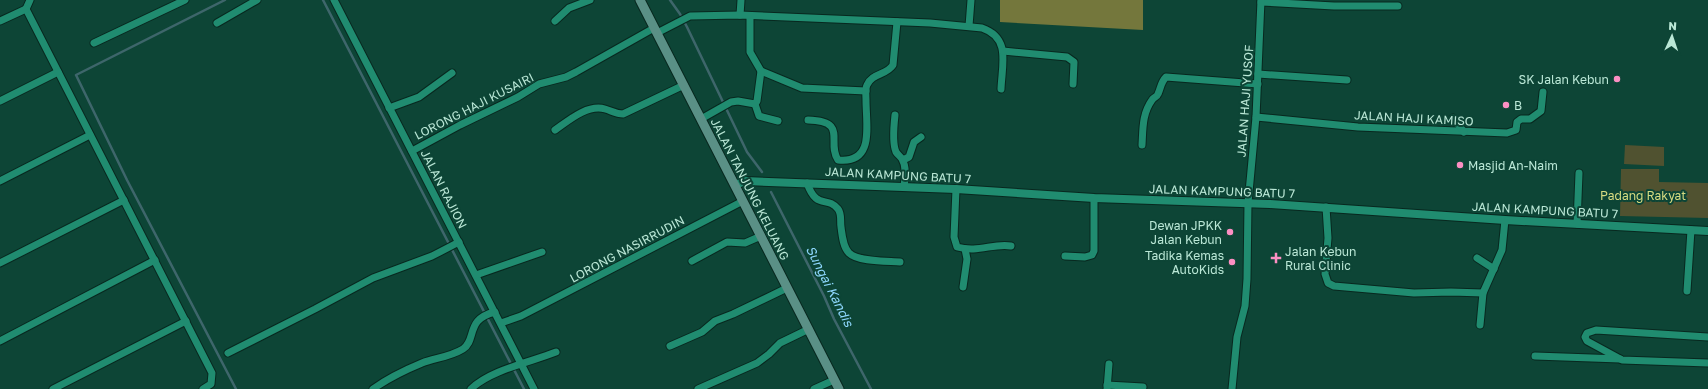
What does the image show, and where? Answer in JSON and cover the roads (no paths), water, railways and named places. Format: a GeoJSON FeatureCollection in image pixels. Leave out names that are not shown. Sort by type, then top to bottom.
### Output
{"type":"FeatureCollection","features":[{"type":"Feature","properties":{"kind":"main road","name":"JALAN TANJUNG KELUANG"},"geometry":{"type":"LineString","coordinates":[[640,0],[788,288],[807,330],[839,389]]}},
{"type":"Feature","properties":{"kind":"street"},"geometry":{"type":"LineString","coordinates":[[0,21],[26,9],[30,0]]}},
{"type":"Feature","properties":{"kind":"street"},"geometry":{"type":"LineString","coordinates":[[94,43],[170,3],[185,0]]}},
{"type":"Feature","properties":{"kind":"street"},"geometry":{"type":"LineString","coordinates":[[217,23],[257,0]]}},
{"type":"Feature","properties":{"kind":"street","name":"JALAN RAJION"},"geometry":{"type":"LineString","coordinates":[[334,0],[389,108],[413,150],[457,243],[476,274],[493,312],[501,323],[519,364],[534,389]]}},
{"type":"Feature","properties":{"kind":"street"},"geometry":{"type":"LineString","coordinates":[[555,21],[569,8],[590,0]]}},
{"type":"Feature","properties":{"kind":"street"},"geometry":{"type":"LineString","coordinates":[[741,0],[740,15],[969,26],[991,31],[998,36],[1002,44],[1001,89]]}},
{"type":"Feature","properties":{"kind":"street"},"geometry":{"type":"LineString","coordinates":[[969,26],[971,0]]}},
{"type":"Feature","properties":{"kind":"street"},"geometry":{"type":"LineString","coordinates":[[1261,1],[1334,6],[1398,6]]}},
{"type":"Feature","properties":{"kind":"street","name":"JALAN HAJI YUSOF"},"geometry":{"type":"LineString","coordinates":[[1232,389],[1237,337],[1245,306],[1247,279],[1248,203],[1256,117],[1261,1]]}},
{"type":"Feature","properties":{"kind":"street"},"geometry":{"type":"LineString","coordinates":[[26,9],[212,373],[211,384],[205,388]]}},
{"type":"Feature","properties":{"kind":"street","name":"LORONG HAJI KUSAIRI"},"geometry":{"type":"LineString","coordinates":[[413,150],[518,97],[539,84],[566,77],[656,30],[672,25],[690,16],[740,15]]}},
{"type":"Feature","properties":{"kind":"street"},"geometry":{"type":"LineString","coordinates":[[750,16],[750,52],[761,71],[758,101],[755,104],[756,112],[759,116],[778,121]]}},
{"type":"Feature","properties":{"kind":"street"},"geometry":{"type":"LineString","coordinates":[[808,120],[820,120],[832,127],[834,131],[835,153],[838,160],[849,161],[860,156],[866,143],[867,86],[874,76],[887,71],[893,65],[896,22]]}},
{"type":"Feature","properties":{"kind":"street"},"geometry":{"type":"LineString","coordinates":[[1003,51],[1067,56],[1074,62],[1074,84]]}},
{"type":"Feature","properties":{"kind":"street"},"geometry":{"type":"LineString","coordinates":[[761,71],[802,88],[866,91]]}},
{"type":"Feature","properties":{"kind":"street"},"geometry":{"type":"LineString","coordinates":[[0,101],[58,72]]}},
{"type":"Feature","properties":{"kind":"street"},"geometry":{"type":"LineString","coordinates":[[389,108],[419,97],[452,73]]}},
{"type":"Feature","properties":{"kind":"street"},"geometry":{"type":"LineString","coordinates":[[1258,74],[1347,80]]}},
{"type":"Feature","properties":{"kind":"street"},"geometry":{"type":"LineString","coordinates":[[1142,145],[1144,115],[1153,98],[1159,92],[1162,82],[1166,77],[1258,84]]}},
{"type":"Feature","properties":{"kind":"street"},"geometry":{"type":"LineString","coordinates":[[555,130],[579,113],[604,108],[615,114],[623,114],[684,85]]}},
{"type":"Feature","properties":{"kind":"street","name":"JALAN HAJI KAMISO"},"geometry":{"type":"LineString","coordinates":[[1256,117],[1358,127],[1507,133],[1516,130],[1517,122],[1521,119],[1530,119],[1541,111],[1543,92]]}},
{"type":"Feature","properties":{"kind":"street"},"geometry":{"type":"LineString","coordinates":[[701,119],[731,102],[738,101],[755,104]]}},
{"type":"Feature","properties":{"kind":"street"},"geometry":{"type":"LineString","coordinates":[[895,115],[893,128],[897,153],[903,160],[905,169],[904,187]]}},
{"type":"Feature","properties":{"kind":"street"},"geometry":{"type":"LineString","coordinates":[[1453,118],[1464,132]]}},
{"type":"Feature","properties":{"kind":"street"},"geometry":{"type":"LineString","coordinates":[[0,182],[90,135]]}},
{"type":"Feature","properties":{"kind":"street"},"geometry":{"type":"LineString","coordinates":[[903,160],[909,157],[914,142],[921,137]]}},
{"type":"Feature","properties":{"kind":"street"},"geometry":{"type":"LineString","coordinates":[[1577,224],[1579,173]]}},
{"type":"Feature","properties":{"kind":"street","name":"JALAN KAMPUNG BATU 7"},"geometry":{"type":"LineString","coordinates":[[735,185],[745,181],[956,189],[1094,198],[1326,207],[1505,220],[1708,231]]}},
{"type":"Feature","properties":{"kind":"street"},"geometry":{"type":"LineString","coordinates":[[807,183],[811,194],[818,200],[834,205],[839,210],[845,246],[848,253],[855,258],[900,262]]}},
{"type":"Feature","properties":{"kind":"street"},"geometry":{"type":"LineString","coordinates":[[956,189],[954,237],[957,247],[977,250],[1004,245],[1011,246]]}},
{"type":"Feature","properties":{"kind":"street"},"geometry":{"type":"LineString","coordinates":[[1065,256],[1085,257],[1092,255],[1094,250],[1094,198]]}},
{"type":"Feature","properties":{"kind":"street"},"geometry":{"type":"LineString","coordinates":[[0,264],[124,200]]}},
{"type":"Feature","properties":{"kind":"street","name":"LORONG NASIRRUDIN"},"geometry":{"type":"LineString","coordinates":[[501,323],[520,316],[743,201]]}},
{"type":"Feature","properties":{"kind":"street"},"geometry":{"type":"LineString","coordinates":[[1326,207],[1328,238],[1325,274],[1328,282],[1334,286],[1414,293],[1483,293]]}},
{"type":"Feature","properties":{"kind":"street"},"geometry":{"type":"LineString","coordinates":[[1480,325],[1483,293],[1502,250],[1505,220]]}},
{"type":"Feature","properties":{"kind":"street"},"geometry":{"type":"LineString","coordinates":[[1687,291],[1691,230]]}},
{"type":"Feature","properties":{"kind":"street"},"geometry":{"type":"LineString","coordinates":[[692,261],[727,242],[745,243],[761,236]]}},
{"type":"Feature","properties":{"kind":"street"},"geometry":{"type":"LineString","coordinates":[[228,353],[373,278],[446,250],[457,243]]}},
{"type":"Feature","properties":{"kind":"street"},"geometry":{"type":"LineString","coordinates":[[962,287],[967,259],[966,249]]}},
{"type":"Feature","properties":{"kind":"street"},"geometry":{"type":"LineString","coordinates":[[476,274],[542,252]]}},
{"type":"Feature","properties":{"kind":"street"},"geometry":{"type":"LineString","coordinates":[[1477,258],[1494,269]]}},
{"type":"Feature","properties":{"kind":"street"},"geometry":{"type":"LineString","coordinates":[[0,340],[155,260]]}},
{"type":"Feature","properties":{"kind":"street"},"geometry":{"type":"LineString","coordinates":[[670,346],[702,332],[715,321],[788,288]]}},
{"type":"Feature","properties":{"kind":"street"},"geometry":{"type":"LineString","coordinates":[[373,389],[422,363],[455,354],[465,348],[473,326],[482,317],[493,312]]}},
{"type":"Feature","properties":{"kind":"street"},"geometry":{"type":"LineString","coordinates":[[53,389],[186,321]]}},
{"type":"Feature","properties":{"kind":"street"},"geometry":{"type":"LineString","coordinates":[[698,389],[757,362],[769,354],[780,343],[807,330]]}},
{"type":"Feature","properties":{"kind":"street"},"geometry":{"type":"LineString","coordinates":[[1622,360],[1587,341],[1585,337],[1587,333],[1596,330],[1708,337]]}},
{"type":"Feature","properties":{"kind":"street"},"geometry":{"type":"LineString","coordinates":[[471,389],[482,380],[519,364],[539,359],[556,352]]}},
{"type":"Feature","properties":{"kind":"street"},"geometry":{"type":"LineString","coordinates":[[1535,356],[1708,363]]}},
{"type":"Feature","properties":{"kind":"street"},"geometry":{"type":"LineString","coordinates":[[1109,364],[1107,387],[1143,387]]}},
{"type":"Feature","properties":{"kind":"street"},"geometry":{"type":"LineString","coordinates":[[814,389],[834,380]]}},
{"type":"Feature","properties":{"kind":"waterway"},"geometry":{"type":"LineString","coordinates":[[225,0],[76,75],[127,180],[236,389]]}},
{"type":"Feature","properties":{"kind":"waterway"},"geometry":{"type":"LineString","coordinates":[[323,0],[524,389]]}},
{"type":"Feature","properties":{"kind":"waterway","name":"Sungai Kandis"},"geometry":{"type":"LineString","coordinates":[[670,0],[687,27],[747,152],[762,172]]}},
{"type":"Feature","properties":{"kind":"waterway","name":"Sungai Kandis"},"geometry":{"type":"LineString","coordinates":[[771,192],[824,296],[834,319],[871,389]]}},
{"type":"Feature","properties":{"kind":"place","name":"SK Jalan Kebun"},"geometry":{"type":"Point","coordinates":[1617,79]}},
{"type":"Feature","properties":{"kind":"place","name":"B"},"geometry":{"type":"Point","coordinates":[1506,105]}},
{"type":"Feature","properties":{"kind":"place","name":"Masjid An-Naim"},"geometry":{"type":"Point","coordinates":[1460,165]}},
{"type":"Feature","properties":{"kind":"place","name":"Dewan JPKK Jalan Kebun"},"geometry":{"type":"Point","coordinates":[1230,232]}},
{"type":"Feature","properties":{"kind":"place","name":"Jalan Kebun Rural Clinic"},"geometry":{"type":"Point","coordinates":[1276,258]}},
{"type":"Feature","properties":{"kind":"place","name":"Tadika Kemas AutoKids"},"geometry":{"type":"Point","coordinates":[1232,262]}},
{"type":"Feature","properties":{"kind":"park label","name":"Padang Rakyat"},"geometry":{"type":"Point","coordinates":[1643,195]}}]}
